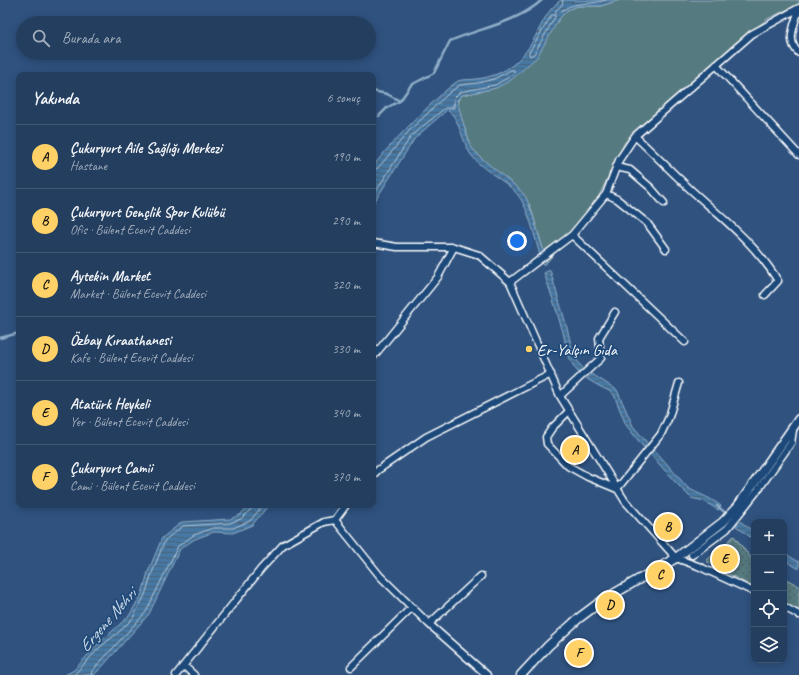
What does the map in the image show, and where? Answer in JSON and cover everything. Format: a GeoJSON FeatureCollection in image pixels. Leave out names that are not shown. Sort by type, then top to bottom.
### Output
{"type":"FeatureCollection","features":[{"type":"Feature","properties":{"kind":"main road"},"geometry":{"type":"LineString","coordinates":[[522,675],[548,646],[597,604],[676,558],[690,552],[723,522],[738,506],[799,419]]}},
{"type":"Feature","properties":{"kind":"street"},"geometry":{"type":"LineString","coordinates":[[799,8],[791,41],[794,48],[799,52]]}},
{"type":"Feature","properties":{"kind":"street"},"geometry":{"type":"LineString","coordinates":[[510,282],[572,235],[606,194],[619,160],[635,136],[752,34],[799,8]]}},
{"type":"Feature","properties":{"kind":"street"},"geometry":{"type":"LineString","coordinates":[[716,65],[799,155]]}},
{"type":"Feature","properties":{"kind":"street"},"geometry":{"type":"LineString","coordinates":[[635,136],[742,235],[771,269],[778,281],[766,295]]}},
{"type":"Feature","properties":{"kind":"street"},"geometry":{"type":"LineString","coordinates":[[616,167],[630,170],[651,188],[664,203]]}},
{"type":"Feature","properties":{"kind":"street"},"geometry":{"type":"LineString","coordinates":[[606,194],[617,199],[647,223],[666,249]]}},
{"type":"Feature","properties":{"kind":"street"},"geometry":{"type":"LineString","coordinates":[[572,235],[685,342]]}},
{"type":"Feature","properties":{"kind":"street"},"geometry":{"type":"LineString","coordinates":[[376,244],[397,247],[454,248],[479,255],[510,282],[560,396],[625,501],[676,558],[698,566],[752,591]]}},
{"type":"Feature","properties":{"kind":"street"},"geometry":{"type":"LineString","coordinates":[[376,353],[438,277],[454,248]]}},
{"type":"Feature","properties":{"kind":"street"},"geometry":{"type":"LineString","coordinates":[[560,396],[601,358],[599,338],[614,312]]}},
{"type":"Feature","properties":{"kind":"street"},"geometry":{"type":"LineString","coordinates":[[376,472],[426,437],[551,374]]}},
{"type":"Feature","properties":{"kind":"street"},"geometry":{"type":"LineString","coordinates":[[617,489],[661,434],[669,417],[679,383]]}},
{"type":"Feature","properties":{"kind":"street"},"geometry":{"type":"LineString","coordinates":[[569,410],[552,428],[546,437],[547,444],[568,466],[588,477],[617,489]]}},
{"type":"Feature","properties":{"kind":"street"},"geometry":{"type":"LineString","coordinates":[[698,566],[690,552],[727,528],[734,520],[758,490],[791,443],[793,428]]}},
{"type":"Feature","properties":{"kind":"street"},"geometry":{"type":"LineString","coordinates":[[176,675],[261,569],[283,545],[324,522],[335,520],[344,508]]}},
{"type":"Feature","properties":{"kind":"street"},"geometry":{"type":"LineString","coordinates":[[335,520],[380,576],[429,624],[486,675]]}},
{"type":"Feature","properties":{"kind":"street"},"geometry":{"type":"LineString","coordinates":[[429,624],[481,576]]}},
{"type":"Feature","properties":{"kind":"street"},"geometry":{"type":"LineString","coordinates":[[351,667],[412,607]]}},
{"type":"Feature","properties":{"kind":"street"},"geometry":{"type":"LineString","coordinates":[[787,608],[799,615]]}},
{"type":"Feature","properties":{"kind":"street"},"geometry":{"type":"LineString","coordinates":[[184,666],[194,675]]}},
{"type":"Feature","properties":{"kind":"green space"},"geometry":{"type":"Polygon","coordinates":[[[620,0],[799,0],[799,4],[767,19],[708,68],[625,142],[593,208],[547,262],[530,205],[471,147],[459,112],[458,100],[462,95],[496,88],[567,10],[578,6],[601,6],[620,0]]]}},
{"type":"Feature","properties":{"kind":"green space"},"geometry":{"type":"Polygon","coordinates":[[[734,536],[751,558],[751,586],[706,561],[734,536]]]}},
{"type":"Feature","properties":{"kind":"green space"},"geometry":{"type":"Polygon","coordinates":[[[787,580],[799,586],[799,612],[787,606],[787,580]]]}},
{"type":"Feature","properties":{"kind":"water"},"geometry":{"type":"Polygon","coordinates":[[[561,0],[619,0],[601,6],[578,6],[567,10],[559,19],[537,57],[511,80],[496,88],[462,95],[457,100],[471,147],[481,158],[518,188],[526,197],[547,262],[543,265],[529,216],[522,201],[511,188],[477,162],[469,151],[455,119],[448,111],[455,103],[415,138],[376,199],[376,163],[386,150],[440,95],[458,81],[491,76],[502,72],[515,63],[526,52],[546,16],[561,0]]]}},
{"type":"Feature","properties":{"kind":"water"},"geometry":{"type":"Polygon","coordinates":[[[550,270],[572,348],[576,359],[584,370],[580,374],[575,369],[569,358],[563,332],[544,273],[550,270]]]}},
{"type":"Feature","properties":{"kind":"water"},"geometry":{"type":"Polygon","coordinates":[[[592,374],[617,390],[633,426],[649,445],[645,449],[626,425],[614,395],[587,379],[592,374]]]}},
{"type":"Feature","properties":{"kind":"water"},"geometry":{"type":"Polygon","coordinates":[[[654,449],[688,488],[713,500],[721,506],[718,510],[704,501],[691,498],[650,454],[654,449]]]}},
{"type":"Feature","properties":{"kind":"water"},"geometry":{"type":"Polygon","coordinates":[[[246,508],[266,508],[252,525],[233,533],[214,532],[195,539],[180,549],[149,614],[101,668],[94,675],[65,675],[74,670],[97,645],[129,616],[142,594],[148,572],[162,538],[182,522],[230,519],[240,515],[246,508]]]}},
{"type":"Feature","properties":{"kind":"water"},"geometry":{"type":"Polygon","coordinates":[[[740,521],[751,530],[751,538],[736,526],[740,521]]]}},
{"type":"Feature","properties":{"kind":"water"},"geometry":{"type":"Polygon","coordinates":[[[787,555],[799,562],[799,569],[787,562],[787,555]]]}},
{"type":"Feature","properties":{"kind":"waterway"},"geometry":{"type":"LineString","coordinates":[[379,116],[388,107],[400,101],[411,85],[434,73],[450,41],[510,20],[532,8],[542,0]]}},
{"type":"Feature","properties":{"kind":"waterway"},"geometry":{"type":"LineString","coordinates":[[376,92],[387,94],[400,101]]}},
{"type":"Feature","properties":{"kind":"waterway"},"geometry":{"type":"LineString","coordinates":[[0,338],[16,334]]}},
{"type":"Feature","properties":{"kind":"waterway"},"geometry":{"type":"LineString","coordinates":[[717,506],[727,514]]}},
{"type":"Feature","properties":{"kind":"place","name":"Er-Yalçın Gıda"},"geometry":{"type":"Point","coordinates":[529,349]}},
{"type":"Feature","properties":{"kind":"place","name":"Çukuryurt Aile Sağlığı Merkezi"},"geometry":{"type":"Point","coordinates":[575,450]}},
{"type":"Feature","properties":{"kind":"place","name":"Çukuryurt Gençlik Spor Kulübü"},"geometry":{"type":"Point","coordinates":[668,527]}},
{"type":"Feature","properties":{"kind":"place","name":"Atatürk Heykeli"},"geometry":{"type":"Point","coordinates":[725,559]}},
{"type":"Feature","properties":{"kind":"place","name":"Aytekin Market"},"geometry":{"type":"Point","coordinates":[660,575]}},
{"type":"Feature","properties":{"kind":"place","name":"Özbay Kıraathanesi"},"geometry":{"type":"Point","coordinates":[610,605]}},
{"type":"Feature","properties":{"kind":"place","name":"Çukuryurt Camii"},"geometry":{"type":"Point","coordinates":[579,653]}},
{"type":"Feature","properties":{"kind":"water label","name":"Ergene Nehri"},"geometry":{"type":"Point","coordinates":[107,620]}}]}
